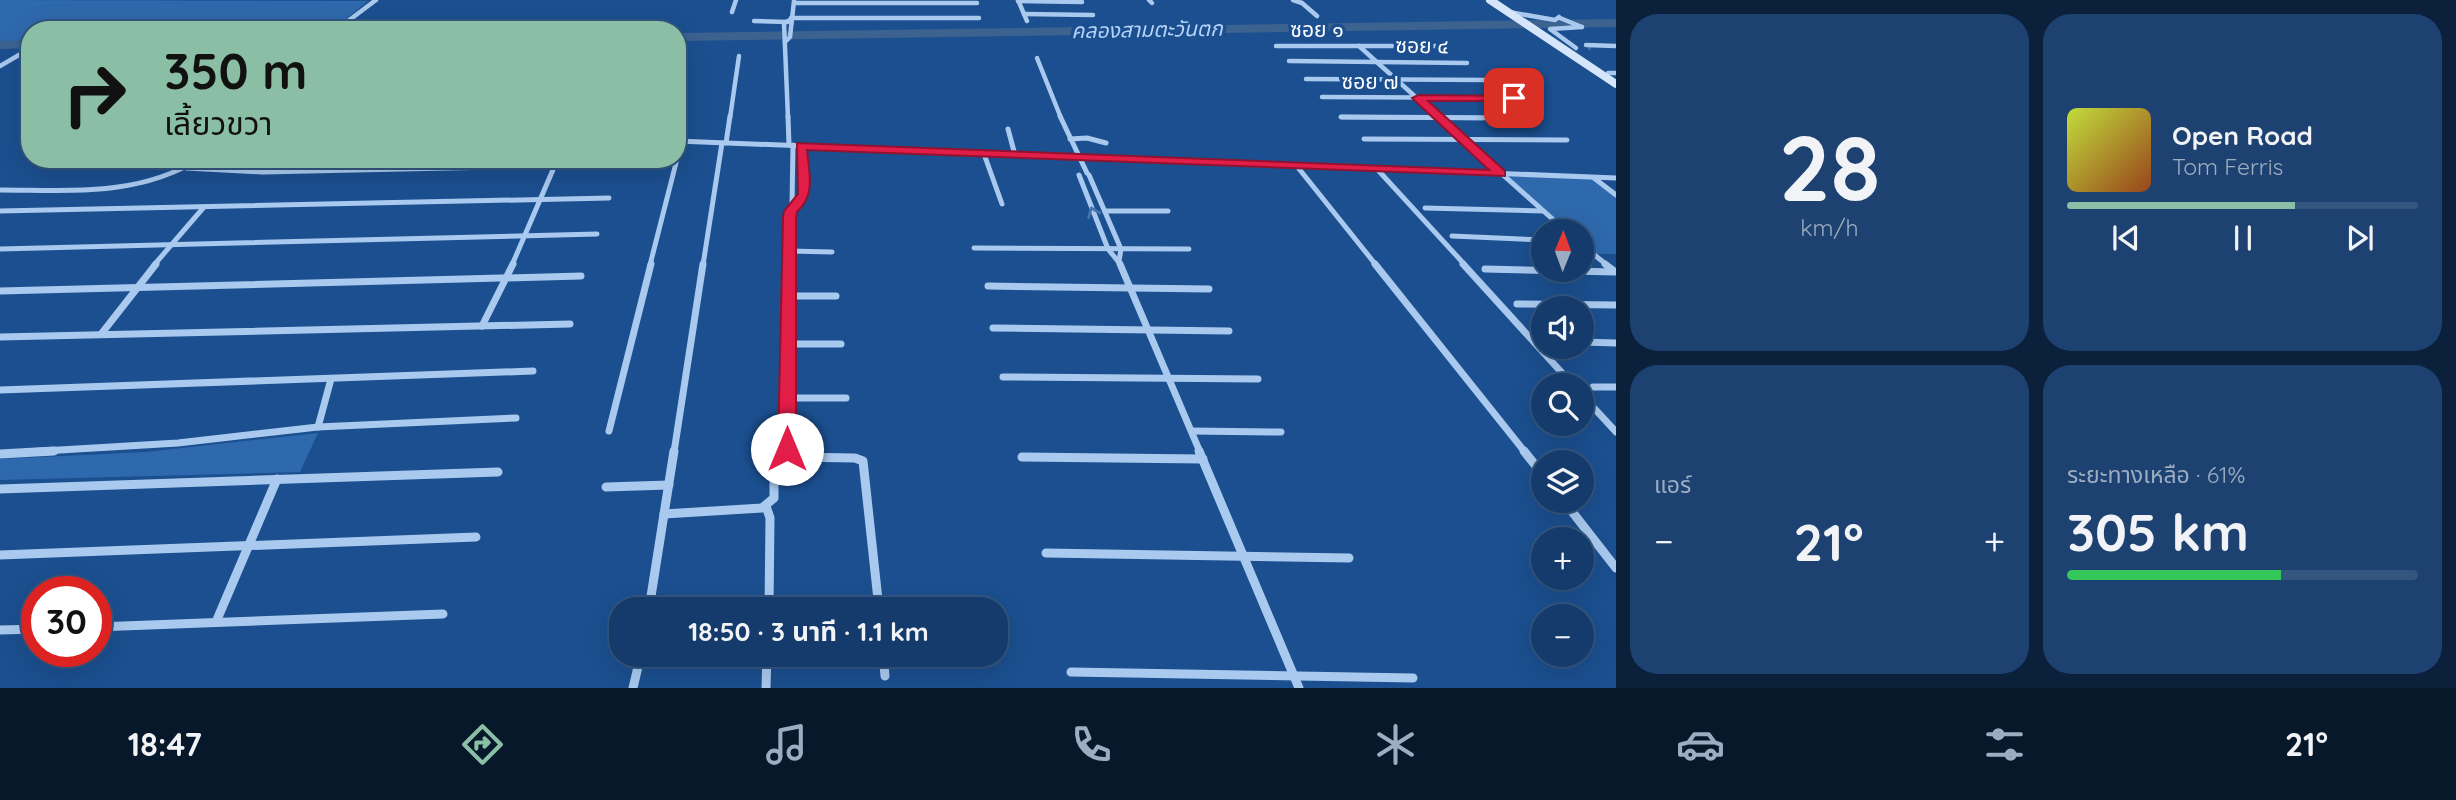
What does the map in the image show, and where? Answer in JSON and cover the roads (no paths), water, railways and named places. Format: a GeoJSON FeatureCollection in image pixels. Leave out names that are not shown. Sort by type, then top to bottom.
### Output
{"type":"FeatureCollection","features":[{"type":"Feature","properties":{"kind":"main road"},"geometry":{"type":"LineString","coordinates":[[1490,0],[1616,84]]}},
{"type":"Feature","properties":{"kind":"main road"},"geometry":{"type":"LineString","coordinates":[[1546,36],[1570,47],[1613,74]]}},
{"type":"Feature","properties":{"kind":"street"},"geometry":{"type":"LineString","coordinates":[[349,21],[376,0]]}},
{"type":"Feature","properties":{"kind":"street"},"geometry":{"type":"LineString","coordinates":[[732,12],[736,0]]}},
{"type":"Feature","properties":{"kind":"street"},"geometry":{"type":"LineString","coordinates":[[1293,0],[1302,2],[1317,16]]}},
{"type":"Feature","properties":{"kind":"street"},"geometry":{"type":"LineString","coordinates":[[754,21],[790,20],[980,20],[976,2],[794,1],[790,20],[784,36],[791,145],[787,449],[793,457],[855,458],[863,461],[878,597]]}},
{"type":"Feature","properties":{"kind":"street"},"geometry":{"type":"LineString","coordinates":[[1027,21],[1018,1],[1082,2]]}},
{"type":"Feature","properties":{"kind":"street"},"geometry":{"type":"LineString","coordinates":[[1024,14],[1093,15]]}},
{"type":"Feature","properties":{"kind":"street"},"geometry":{"type":"LineString","coordinates":[[1512,14],[1542,19],[1560,17],[1572,21],[1582,27],[1550,29],[1570,47],[1615,46]]}},
{"type":"Feature","properties":{"kind":"street"},"geometry":{"type":"LineString","coordinates":[[784,36],[790,33],[790,20]]}},
{"type":"Feature","properties":{"kind":"street","name":"ซอย ๑"},"geometry":{"type":"LineString","coordinates":[[1276,46],[1446,46]]}},
{"type":"Feature","properties":{"kind":"street"},"geometry":{"type":"LineString","coordinates":[[1359,46],[1553,219]]}},
{"type":"Feature","properties":{"kind":"street"},"geometry":{"type":"LineString","coordinates":[[2,67],[21,56]]}},
{"type":"Feature","properties":{"kind":"street"},"geometry":{"type":"LineString","coordinates":[[651,597],[739,56]]}},
{"type":"Feature","properties":{"kind":"street"},"geometry":{"type":"LineString","coordinates":[[1037,58],[1070,139],[1081,157],[1121,249],[1119,261]]}},
{"type":"Feature","properties":{"kind":"street","name":"ซอย ๔"},"geometry":{"type":"LineString","coordinates":[[1289,61],[1467,63]]}},
{"type":"Feature","properties":{"kind":"street"},"geometry":{"type":"LineString","coordinates":[[1306,79],[1490,80]]}},
{"type":"Feature","properties":{"kind":"street","name":"ซอย ๗"},"geometry":{"type":"LineString","coordinates":[[1322,97],[1514,98]]}},
{"type":"Feature","properties":{"kind":"street"},"geometry":{"type":"LineString","coordinates":[[1341,117],[1541,118]]}},
{"type":"Feature","properties":{"kind":"street"},"geometry":{"type":"LineString","coordinates":[[1008,129],[1015,155]]}},
{"type":"Feature","properties":{"kind":"street"},"geometry":{"type":"LineString","coordinates":[[1070,139],[1087,138],[1106,143]]}},
{"type":"Feature","properties":{"kind":"street"},"geometry":{"type":"LineString","coordinates":[[1364,139],[1567,140]]}},
{"type":"Feature","properties":{"kind":"street"},"geometry":{"type":"LineString","coordinates":[[686,142],[1616,178]]}},
{"type":"Feature","properties":{"kind":"street"},"geometry":{"type":"LineString","coordinates":[[790,211],[804,194],[801,146]]}},
{"type":"Feature","properties":{"kind":"street"},"geometry":{"type":"LineString","coordinates":[[1074,148],[1072,157],[1108,249],[1119,261],[1131,288],[1299,688]]}},
{"type":"Feature","properties":{"kind":"street"},"geometry":{"type":"LineString","coordinates":[[984,154],[1002,204]]}},
{"type":"Feature","properties":{"kind":"street"},"geometry":{"type":"LineString","coordinates":[[1296,165],[1531,460]]}},
{"type":"Feature","properties":{"kind":"street"},"geometry":{"type":"LineString","coordinates":[[0,190],[123,187],[158,180],[186,168],[263,172],[449,168]]}},
{"type":"Feature","properties":{"kind":"street"},"geometry":{"type":"LineString","coordinates":[[482,326],[554,168]]}},
{"type":"Feature","properties":{"kind":"street"},"geometry":{"type":"LineString","coordinates":[[609,431],[675,168]]}},
{"type":"Feature","properties":{"kind":"street"},"geometry":{"type":"LineString","coordinates":[[1377,169],[1562,373]]}},
{"type":"Feature","properties":{"kind":"street"},"geometry":{"type":"LineString","coordinates":[[1594,178],[1616,195]]}},
{"type":"Feature","properties":{"kind":"street"},"geometry":{"type":"LineString","coordinates":[[0,211],[609,198]]}},
{"type":"Feature","properties":{"kind":"street"},"geometry":{"type":"LineString","coordinates":[[102,333],[136,287],[176,244],[204,207]]}},
{"type":"Feature","properties":{"kind":"street"},"geometry":{"type":"LineString","coordinates":[[1425,208],[1544,211]]}},
{"type":"Feature","properties":{"kind":"street"},"geometry":{"type":"LineString","coordinates":[[1105,211],[1168,211]]}},
{"type":"Feature","properties":{"kind":"street"},"geometry":{"type":"LineString","coordinates":[[0,249],[597,234]]}},
{"type":"Feature","properties":{"kind":"street"},"geometry":{"type":"LineString","coordinates":[[1452,236],[1531,239]]}},
{"type":"Feature","properties":{"kind":"street"},"geometry":{"type":"LineString","coordinates":[[974,248],[1189,249]]}},
{"type":"Feature","properties":{"kind":"street"},"geometry":{"type":"LineString","coordinates":[[789,251],[832,252]]}},
{"type":"Feature","properties":{"kind":"street"},"geometry":{"type":"LineString","coordinates":[[1594,255],[1615,272]]}},
{"type":"Feature","properties":{"kind":"street"},"geometry":{"type":"LineString","coordinates":[[1485,269],[1615,272]]}},
{"type":"Feature","properties":{"kind":"street"},"geometry":{"type":"LineString","coordinates":[[0,291],[581,276]]}},
{"type":"Feature","properties":{"kind":"street"},"geometry":{"type":"LineString","coordinates":[[988,286],[1209,289]]}},
{"type":"Feature","properties":{"kind":"street"},"geometry":{"type":"LineString","coordinates":[[789,296],[836,296]]}},
{"type":"Feature","properties":{"kind":"street"},"geometry":{"type":"LineString","coordinates":[[1517,304],[1616,305]]}},
{"type":"Feature","properties":{"kind":"street"},"geometry":{"type":"LineString","coordinates":[[0,337],[570,324]]}},
{"type":"Feature","properties":{"kind":"street"},"geometry":{"type":"LineString","coordinates":[[993,328],[1229,331]]}},
{"type":"Feature","properties":{"kind":"street"},"geometry":{"type":"LineString","coordinates":[[1594,342],[1616,343]]}},
{"type":"Feature","properties":{"kind":"street"},"geometry":{"type":"LineString","coordinates":[[789,344],[841,344]]}},
{"type":"Feature","properties":{"kind":"street"},"geometry":{"type":"LineString","coordinates":[[1,391],[533,371]]}},
{"type":"Feature","properties":{"kind":"street"},"geometry":{"type":"LineString","coordinates":[[1003,377],[1258,379]]}},
{"type":"Feature","properties":{"kind":"street"},"geometry":{"type":"LineString","coordinates":[[318,427],[331,379]]}},
{"type":"Feature","properties":{"kind":"street"},"geometry":{"type":"LineString","coordinates":[[1594,387],[1616,387]]}},
{"type":"Feature","properties":{"kind":"street"},"geometry":{"type":"LineString","coordinates":[[787,398],[846,398]]}},
{"type":"Feature","properties":{"kind":"street"},"geometry":{"type":"LineString","coordinates":[[1594,408],[1616,432]]}},
{"type":"Feature","properties":{"kind":"street"},"geometry":{"type":"LineString","coordinates":[[0,454],[178,443],[318,427],[516,418]]}},
{"type":"Feature","properties":{"kind":"street"},"geometry":{"type":"LineString","coordinates":[[1192,431],[1281,432]]}},
{"type":"Feature","properties":{"kind":"street"},"geometry":{"type":"LineString","coordinates":[[1022,457],[1203,459]]}},
{"type":"Feature","properties":{"kind":"street"},"geometry":{"type":"LineString","coordinates":[[664,514],[766,506],[775,496],[775,470]]}},
{"type":"Feature","properties":{"kind":"street"},"geometry":{"type":"LineString","coordinates":[[0,489],[498,472]]}},
{"type":"Feature","properties":{"kind":"street"},"geometry":{"type":"LineString","coordinates":[[216,622],[277,479]]}},
{"type":"Feature","properties":{"kind":"street"},"geometry":{"type":"LineString","coordinates":[[606,487],[669,485]]}},
{"type":"Feature","properties":{"kind":"street"},"geometry":{"type":"LineString","coordinates":[[766,506],[771,518],[769,597]]}},
{"type":"Feature","properties":{"kind":"street"},"geometry":{"type":"LineString","coordinates":[[1573,513],[1616,568]]}},
{"type":"Feature","properties":{"kind":"street"},"geometry":{"type":"LineString","coordinates":[[0,555],[476,537]]}},
{"type":"Feature","properties":{"kind":"street"},"geometry":{"type":"LineString","coordinates":[[1046,553],[1349,558]]}},
{"type":"Feature","properties":{"kind":"street"},"geometry":{"type":"LineString","coordinates":[[112,626],[443,614]]}},
{"type":"Feature","properties":{"kind":"street"},"geometry":{"type":"LineString","coordinates":[[0,631],[21,630]]}},
{"type":"Feature","properties":{"kind":"street"},"geometry":{"type":"LineString","coordinates":[[633,688],[638,667]]}},
{"type":"Feature","properties":{"kind":"street"},"geometry":{"type":"LineString","coordinates":[[766,688],[767,667]]}},
{"type":"Feature","properties":{"kind":"street"},"geometry":{"type":"LineString","coordinates":[[884,667],[885,676]]}},
{"type":"Feature","properties":{"kind":"street"},"geometry":{"type":"LineString","coordinates":[[1071,671],[1413,678]]}},
{"type":"Feature","properties":{"kind":"waterway","name":"คลองสามตะวันตก"},"geometry":{"type":"LineString","coordinates":[[686,37],[1616,23]]}},
{"type":"Feature","properties":{"kind":"waterway","name":"คลองสามตะวันตก"},"geometry":{"type":"LineString","coordinates":[[0,45],[21,44]]}}]}
